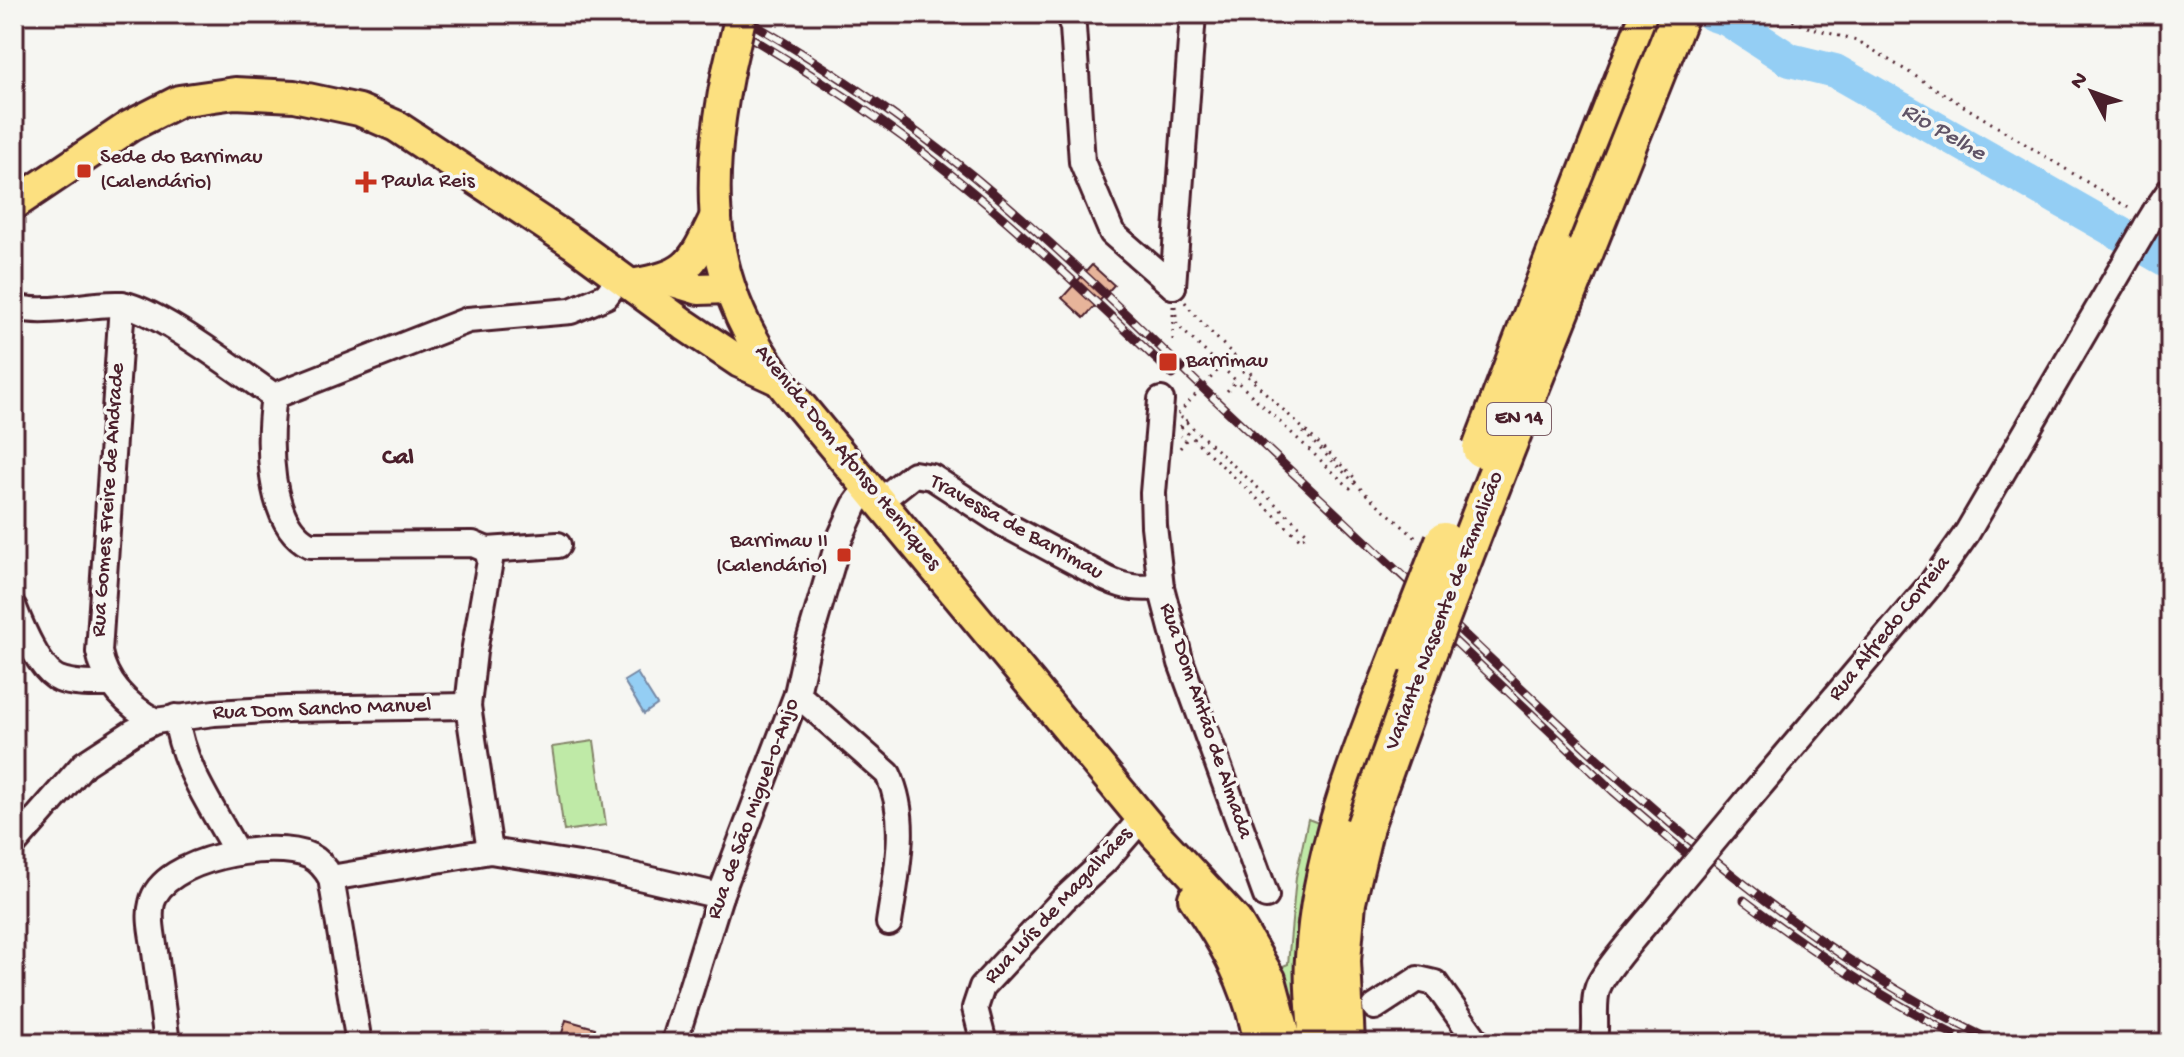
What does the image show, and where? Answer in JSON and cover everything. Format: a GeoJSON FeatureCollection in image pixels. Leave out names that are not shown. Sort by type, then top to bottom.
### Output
{"type":"FeatureCollection","features":[{"type":"Feature","properties":{"kind":"highway","name":"Variante Nascente de Famalicão"},"geometry":{"type":"LineString","coordinates":[[1346,1043],[1342,961],[1352,821],[1380,705],[1649,14]]}},
{"type":"Feature","properties":{"kind":"highway","name":"Variante Nascente de Famalicão"},"geometry":{"type":"LineString","coordinates":[[1318,1043],[1313,960],[1321,889],[1401,723],[1680,14]]}},
{"type":"Feature","properties":{"kind":"main road","name":"Avenida Dom Afonso Henriques"},"geometry":{"type":"LineString","coordinates":[[741,14],[718,122],[714,167],[721,264],[739,317],[779,380],[1149,826],[1217,899],[1248,941],[1270,979],[1287,1043]]}},
{"type":"Feature","properties":{"kind":"main road"},"geometry":{"type":"LineString","coordinates":[[14,204],[77,160],[161,108],[179,101],[235,93],[294,96],[359,110],[396,126],[573,243],[685,325],[747,366],[779,380]]}},
{"type":"Feature","properties":{"kind":"main road"},"geometry":{"type":"LineString","coordinates":[[666,279],[684,270],[697,254],[716,216]]}},
{"type":"Feature","properties":{"kind":"main road"},"geometry":{"type":"LineString","coordinates":[[626,281],[666,279],[699,289],[728,288]]}},
{"type":"Feature","properties":{"kind":"main road"},"geometry":{"type":"LineString","coordinates":[[685,325],[717,327],[739,317]]}},
{"type":"Feature","properties":{"kind":"main road","name":"Avenida Dom Afonso Henriques"},"geometry":{"type":"LineString","coordinates":[[1149,826],[1231,954],[1254,1016],[1260,1043]]}},
{"type":"Feature","properties":{"kind":"street"},"geometry":{"type":"LineString","coordinates":[[1068,14],[1073,27],[1082,162],[1112,233],[1173,286]]}},
{"type":"Feature","properties":{"kind":"street"},"geometry":{"type":"LineString","coordinates":[[1173,286],[1193,14]]}},
{"type":"Feature","properties":{"kind":"street","name":"Rua Alfredo Correia"},"geometry":{"type":"LineString","coordinates":[[1599,1040],[1593,1008],[1598,984],[1747,801],[1931,584],[1967,533],[2125,263],[2144,210],[2170,190]]}},
{"type":"Feature","properties":{"kind":"street"},"geometry":{"type":"LineString","coordinates":[[274,396],[468,320],[571,311],[606,296],[626,281]]}},
{"type":"Feature","properties":{"kind":"street"},"geometry":{"type":"LineString","coordinates":[[14,307],[33,312],[122,304],[157,318],[274,396]]}},
{"type":"Feature","properties":{"kind":"street","name":"Rua Gomes Freire de Andrade"},"geometry":{"type":"LineString","coordinates":[[122,304],[99,652],[111,684],[144,715],[166,719]]}},
{"type":"Feature","properties":{"kind":"street"},"geometry":{"type":"LineString","coordinates":[[274,396],[272,465],[283,515],[288,526],[302,541],[310,545],[473,544],[487,550],[558,545]]}},
{"type":"Feature","properties":{"kind":"street","name":"Rua Dom Antão de Almada"},"geometry":{"type":"LineString","coordinates":[[1170,407],[1153,493],[1161,587],[1181,663],[1266,896]]}},
{"type":"Feature","properties":{"kind":"street","name":"Travessa de Barrimau"},"geometry":{"type":"LineString","coordinates":[[874,494],[914,474],[932,477],[1004,524],[1123,587],[1161,587]]}},
{"type":"Feature","properties":{"kind":"street","name":"Rua de São Miguel-o-Anjo"},"geometry":{"type":"LineString","coordinates":[[674,1043],[720,896],[797,694],[835,552],[855,505],[874,494]]}},
{"type":"Feature","properties":{"kind":"street"},"geometry":{"type":"LineString","coordinates":[[487,550],[490,561],[468,706],[490,851]]}},
{"type":"Feature","properties":{"kind":"street"},"geometry":{"type":"LineString","coordinates":[[14,608],[45,668],[57,679],[111,684]]}},
{"type":"Feature","properties":{"kind":"street"},"geometry":{"type":"LineString","coordinates":[[797,694],[888,774],[896,791],[900,812],[899,839],[889,923]]}},
{"type":"Feature","properties":{"kind":"street","name":"Rua Dom Sancho Manuel"},"geometry":{"type":"LineString","coordinates":[[14,844],[84,764],[133,732],[166,719],[287,709],[468,706]]}},
{"type":"Feature","properties":{"kind":"street"},"geometry":{"type":"LineString","coordinates":[[166,719],[178,732],[191,767],[237,853]]}},
{"type":"Feature","properties":{"kind":"street","name":"Rua Luís de Magalhães"},"geometry":{"type":"LineString","coordinates":[[984,1043],[975,1008],[982,987],[1053,910],[1104,862],[1149,826]]}},
{"type":"Feature","properties":{"kind":"street"},"geometry":{"type":"LineString","coordinates":[[167,1043],[151,916],[156,891],[178,873],[237,853],[274,850],[310,856],[323,865],[331,878],[359,1043]]}},
{"type":"Feature","properties":{"kind":"street"},"geometry":{"type":"LineString","coordinates":[[331,878],[490,851],[605,869],[720,896]]}},
{"type":"Feature","properties":{"kind":"street"},"geometry":{"type":"LineString","coordinates":[[1375,1007],[1418,979],[1435,983],[1478,1043]]}},
{"type":"Feature","properties":{"kind":"path"},"geometry":{"type":"LineString","coordinates":[[1778,14],[1805,26],[1860,42],[2144,210]]}},
{"type":"Feature","properties":{"kind":"path"},"geometry":{"type":"LineString","coordinates":[[1173,286],[1173,341]]}},
{"type":"Feature","properties":{"kind":"path"},"geometry":{"type":"LineString","coordinates":[[1173,286],[1177,325],[1237,380],[1350,488],[1357,480],[1229,358],[1170,407],[1190,425],[1213,446],[1307,533],[1301,540],[1180,427],[1190,417]]}},
{"type":"Feature","properties":{"kind":"path"},"geometry":{"type":"LineString","coordinates":[[1173,286],[1211,334],[1242,361],[1279,407],[1366,494],[1422,543]]}},
{"type":"Feature","properties":{"kind":"path"},"geometry":{"type":"LineString","coordinates":[[1227,391],[1237,380]]}},
{"type":"Feature","properties":{"kind":"green space"},"geometry":{"type":"Polygon","coordinates":[[[594,741],[606,825],[564,831],[552,747],[594,741]]]}},
{"type":"Feature","properties":{"kind":"green space"},"geometry":{"type":"Polygon","coordinates":[[[1308,819],[1321,824],[1297,953],[1296,1023],[1276,969],[1288,964],[1296,877],[1308,819]]]}},
{"type":"Feature","properties":{"kind":"water"},"geometry":{"type":"Polygon","coordinates":[[[637,673],[657,705],[644,714],[624,681],[637,673]]]}},
{"type":"Feature","properties":{"kind":"building"},"geometry":{"type":"Polygon","coordinates":[[[1092,265],[1114,285],[1084,318],[1062,298],[1092,265]]]}},
{"type":"Feature","properties":{"kind":"building"},"geometry":{"type":"Polygon","coordinates":[[[566,1020],[595,1028],[591,1043],[559,1043],[566,1020]]]}},
{"type":"Feature","properties":{"kind":"waterway","name":"Rio Pelhe"},"geometry":{"type":"LineString","coordinates":[[1712,14],[1727,19],[1790,60],[1835,71],[2170,262]]}},
{"type":"Feature","properties":{"kind":"railway"},"geometry":{"type":"LineString","coordinates":[[711,14],[822,82],[929,157],[1023,236],[1173,375]]}},
{"type":"Feature","properties":{"kind":"railway"},"geometry":{"type":"LineString","coordinates":[[736,14],[887,110],[1003,202],[1092,282],[1568,732],[1740,881],[1864,969],[1929,1008],[1997,1043]]}},
{"type":"Feature","properties":{"kind":"railway"},"geometry":{"type":"LineString","coordinates":[[1426,614],[1613,791],[1694,860]]}},
{"type":"Feature","properties":{"kind":"railway"},"geometry":{"type":"LineString","coordinates":[[1744,900],[1854,977],[1970,1043]]}},
{"type":"Feature","properties":{"kind":"place","name":"Sede do Barrimau (Calendário)"},"geometry":{"type":"Point","coordinates":[84,171]}},
{"type":"Feature","properties":{"kind":"place","name":"Paula Reis"},"geometry":{"type":"Point","coordinates":[366,182]}},
{"type":"Feature","properties":{"kind":"place","name":"Barrimau"},"geometry":{"type":"Point","coordinates":[1168,362]}},
{"type":"Feature","properties":{"kind":"place","name":"Barrimau II (Calendário)"},"geometry":{"type":"Point","coordinates":[844,555]}},
{"type":"Feature","properties":{"kind":"district","name":"Cal"},"geometry":{"type":"Point","coordinates":[398,458]}}]}
